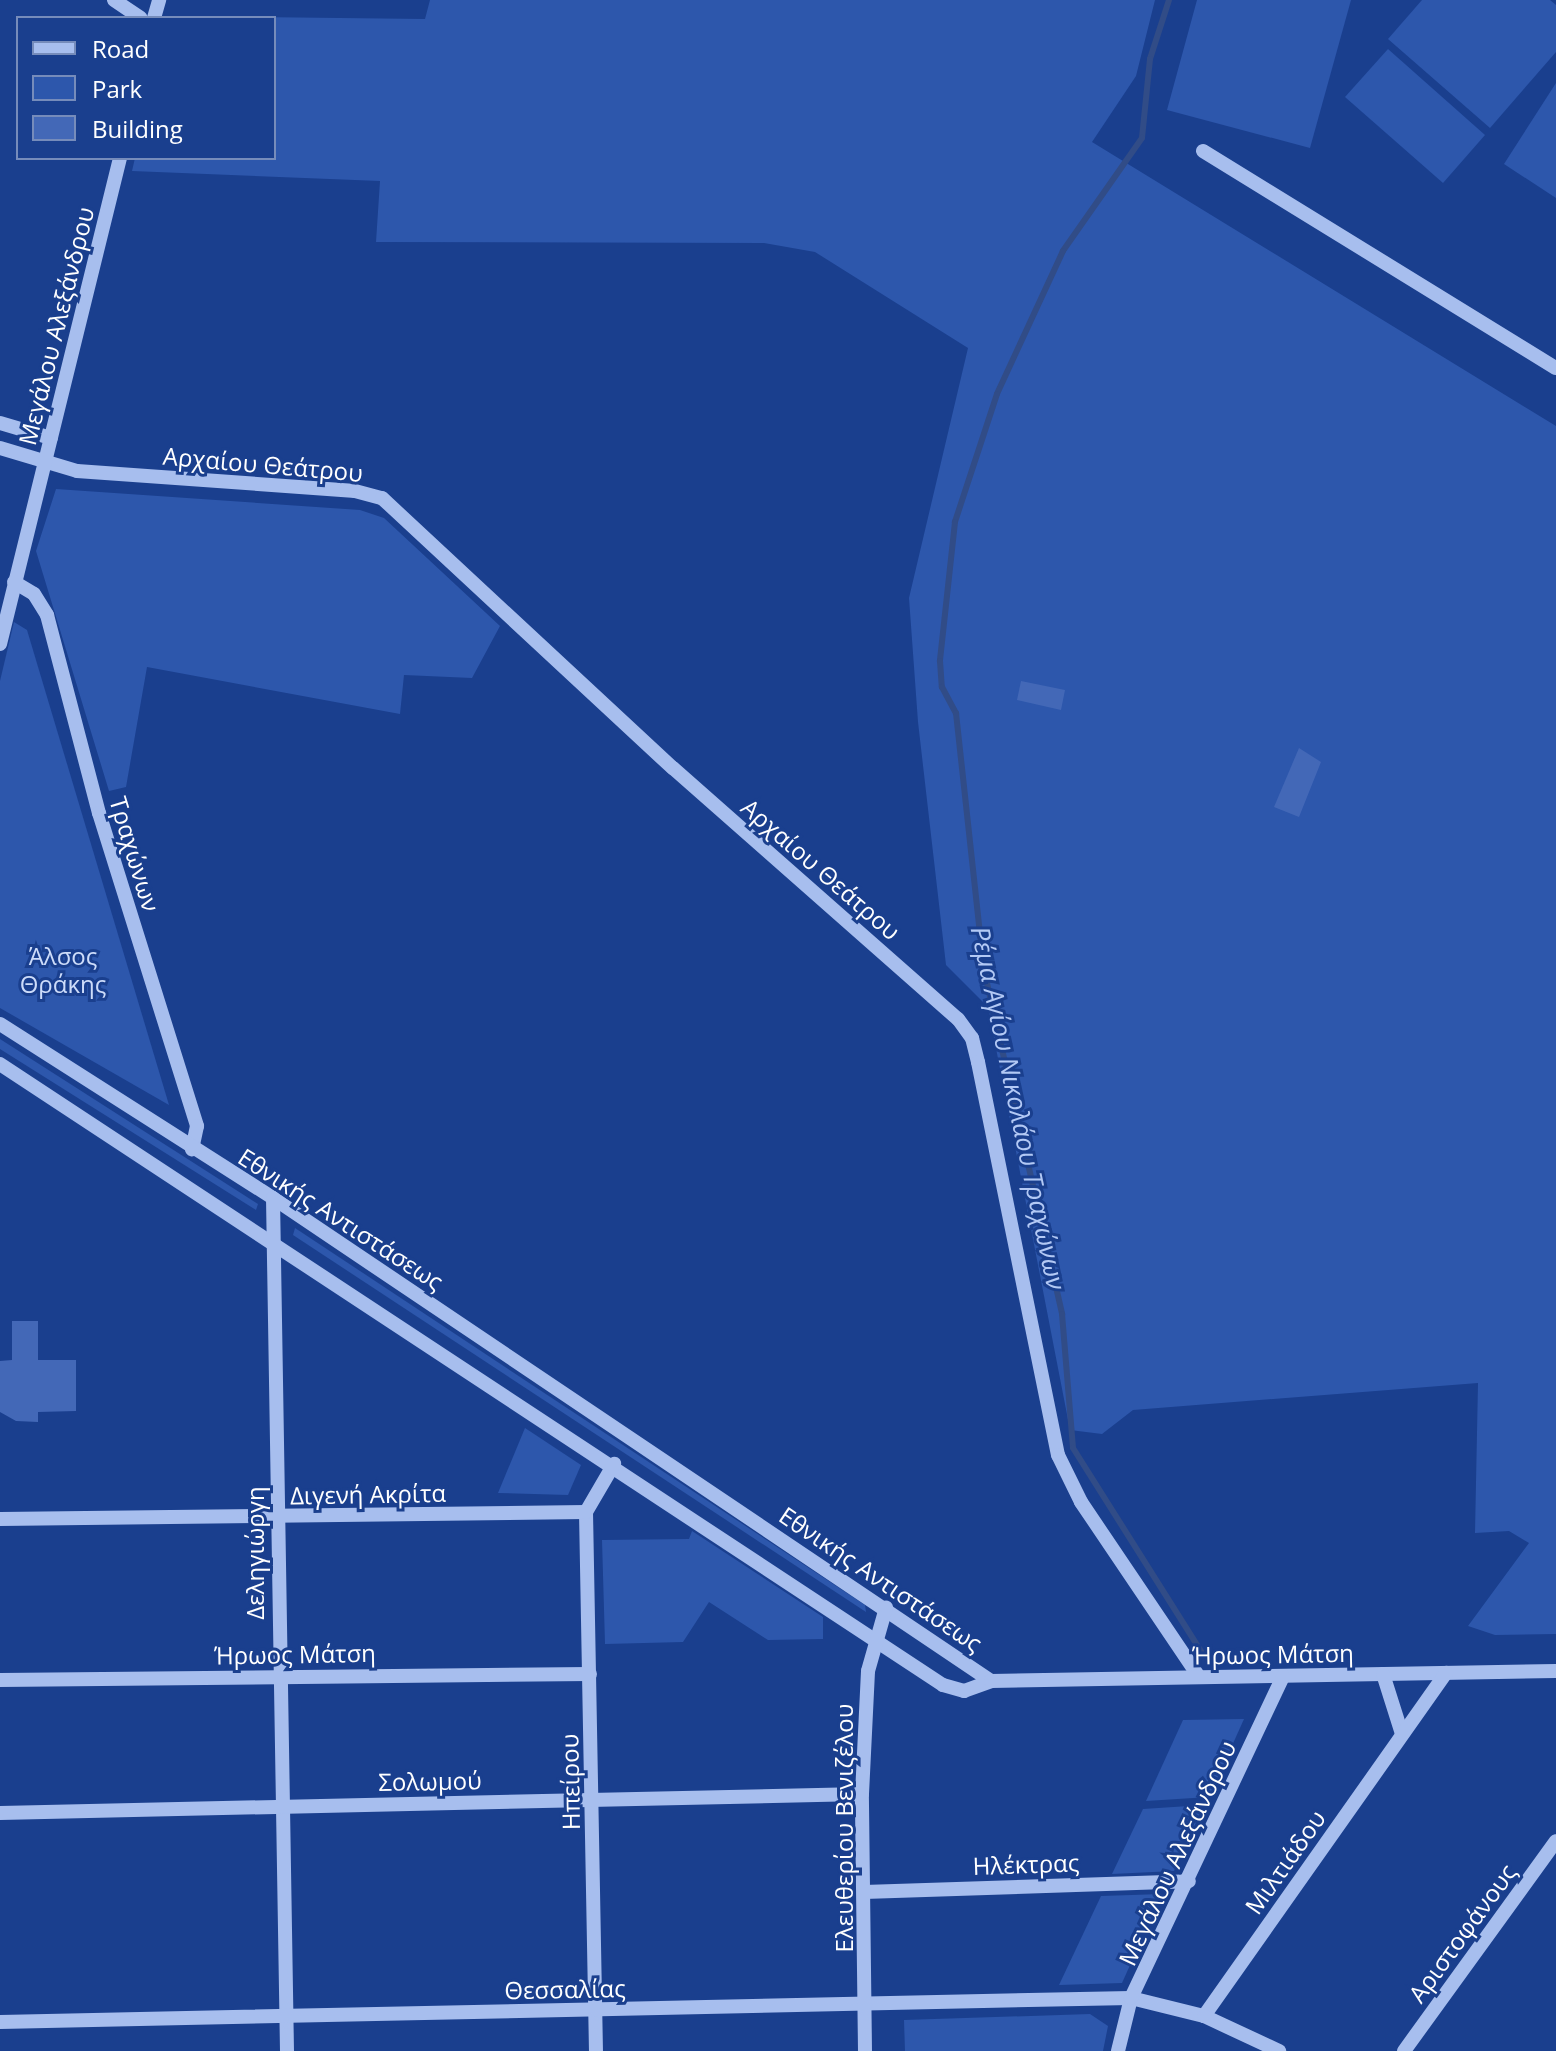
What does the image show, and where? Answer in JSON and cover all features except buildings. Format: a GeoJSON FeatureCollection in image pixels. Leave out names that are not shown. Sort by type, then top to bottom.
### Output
{"type":"FeatureCollection","features":[{"type":"Feature","properties":{"kind":"street"},"geometry":{"type":"LineString","coordinates":[[114,0],[138,16]]}},
{"type":"Feature","properties":{"kind":"street"},"geometry":{"type":"LineString","coordinates":[[1203,151],[1556,368]]}},
{"type":"Feature","properties":{"kind":"street","name":"Μεγάλου Αλεξάνδρου"},"geometry":{"type":"LineString","coordinates":[[0,644],[120,160]]}},
{"type":"Feature","properties":{"kind":"street"},"geometry":{"type":"LineString","coordinates":[[0,423],[51,438]]}},
{"type":"Feature","properties":{"kind":"street","name":"Αρχαίου Θεάτρου"},"geometry":{"type":"LineString","coordinates":[[0,448],[77,471],[355,491],[382,498],[958,1019],[972,1038],[978,1062],[1058,1455],[1081,1502],[1199,1677]]}},
{"type":"Feature","properties":{"kind":"street","name":"Τραχώνων"},"geometry":{"type":"LineString","coordinates":[[14,582],[34,594],[47,615],[99,813],[197,1126],[192,1149]]}},
{"type":"Feature","properties":{"kind":"street","name":"Εθνικής Αντιστάσεως"},"geometry":{"type":"LineString","coordinates":[[0,1024],[273,1198],[991,1681]]}},
{"type":"Feature","properties":{"kind":"street","name":"Εθνικής Αντιστάσεως"},"geometry":{"type":"LineString","coordinates":[[0,1064],[274,1239],[878,1638],[943,1685],[964,1691],[991,1681]]}},
{"type":"Feature","properties":{"kind":"street","name":"Δεληγιώργη"},"geometry":{"type":"LineString","coordinates":[[273,1198],[278,1675],[284,1807],[287,2051]]}},
{"type":"Feature","properties":{"kind":"street"},"geometry":{"type":"LineString","coordinates":[[586,1512],[614,1464]]}},
{"type":"Feature","properties":{"kind":"street","name":"Διγενή Ακρίτα"},"geometry":{"type":"LineString","coordinates":[[0,1519],[586,1512]]}},
{"type":"Feature","properties":{"kind":"street","name":"Ηπείρου"},"geometry":{"type":"LineString","coordinates":[[586,1512],[596,2051]]}},
{"type":"Feature","properties":{"kind":"street","name":"Ελευθερίου Βενιζέλου"},"geometry":{"type":"LineString","coordinates":[[865,2051],[862,1794],[868,1671],[886,1608]]}},
{"type":"Feature","properties":{"kind":"street","name":"Ήρωος Μάτση"},"geometry":{"type":"LineString","coordinates":[[991,1681],[1556,1671]]}},
{"type":"Feature","properties":{"kind":"street","name":"Μιλτιάδου"},"geometry":{"type":"LineString","coordinates":[[1204,2016],[1446,1673]]}},
{"type":"Feature","properties":{"kind":"street","name":"Ήρωος Μάτση"},"geometry":{"type":"LineString","coordinates":[[0,1680],[590,1674]]}},
{"type":"Feature","properties":{"kind":"street"},"geometry":{"type":"LineString","coordinates":[[1383,1674],[1402,1734]]}},
{"type":"Feature","properties":{"kind":"street","name":"Μεγάλου Αλεξάνδρου"},"geometry":{"type":"LineString","coordinates":[[1118,2051],[1131,1998],[1189,1881],[1283,1676]]}},
{"type":"Feature","properties":{"kind":"street","name":"Σολωμού"},"geometry":{"type":"LineString","coordinates":[[0,1813],[862,1794]]}},
{"type":"Feature","properties":{"kind":"street","name":"Αριστοφάνους"},"geometry":{"type":"LineString","coordinates":[[1404,2051],[1556,1841]]}},
{"type":"Feature","properties":{"kind":"street","name":"Ηλέκτρας"},"geometry":{"type":"LineString","coordinates":[[864,1892],[1189,1881]]}},
{"type":"Feature","properties":{"kind":"street","name":"Θεσσαλίας"},"geometry":{"type":"LineString","coordinates":[[0,2022],[1131,1998],[1204,2016],[1279,2051]]}},
{"type":"Feature","properties":{"kind":"green space"},"geometry":{"type":"Polygon","coordinates":[[[430,0],[1155,0],[1136,76],[1092,142],[1556,426],[1556,1634],[1495,1635],[1468,1626],[1529,1543],[1509,1531],[1475,1533],[1478,1383],[1133,1410],[1102,1434],[1070,1430],[988,1007],[946,965],[918,722],[909,598],[968,348],[815,252],[764,243],[376,242],[380,181],[132,171],[135,160],[276,160],[276,17],[425,19],[430,0]]]}},
{"type":"Feature","properties":{"kind":"green space"},"geometry":{"type":"Polygon","coordinates":[[[1197,0],[1351,0],[1310,148],[1167,110],[1197,0]]]}},
{"type":"Feature","properties":{"kind":"green space"},"geometry":{"type":"Polygon","coordinates":[[[1422,0],[1550,0],[1556,5],[1556,52],[1490,128],[1388,39],[1422,0]]]}},
{"type":"Feature","properties":{"kind":"green space"},"geometry":{"type":"Polygon","coordinates":[[[1388,49],[1485,135],[1443,183],[1345,97],[1388,49]]]}},
{"type":"Feature","properties":{"kind":"green space"},"geometry":{"type":"Polygon","coordinates":[[[1556,83],[1556,198],[1504,164],[1556,83]]]}},
{"type":"Feature","properties":{"kind":"green space"},"geometry":{"type":"Polygon","coordinates":[[[56,489],[360,510],[384,518],[500,626],[472,678],[404,675],[400,714],[147,667],[126,787],[109,791],[36,551],[56,489]]]}},
{"type":"Feature","properties":{"kind":"green space","name":"Άλσος Θράκης"},"geometry":{"type":"Polygon","coordinates":[[[14,622],[27,630],[169,1105],[0,1008],[0,681],[14,622]]]}},
{"type":"Feature","properties":{"kind":"green space"},"geometry":{"type":"Polygon","coordinates":[[[0,1039],[258,1204],[256,1210],[0,1049],[0,1039]]]}},
{"type":"Feature","properties":{"kind":"green space"},"geometry":{"type":"Polygon","coordinates":[[[295,1228],[865,1605],[866,1612],[293,1235],[295,1228]]]}},
{"type":"Feature","properties":{"kind":"green space"},"geometry":{"type":"Polygon","coordinates":[[[525,1428],[581,1465],[568,1495],[498,1493],[525,1428]]]}},
{"type":"Feature","properties":{"kind":"green space"},"geometry":{"type":"Polygon","coordinates":[[[692,1531],[823,1617],[823,1639],[768,1640],[709,1602],[683,1642],[605,1644],[602,1540],[689,1539],[692,1531]]]}},
{"type":"Feature","properties":{"kind":"green space"},"geometry":{"type":"Polygon","coordinates":[[[1244,1719],[1209,1797],[1146,1801],[1183,1720],[1244,1719]]]}},
{"type":"Feature","properties":{"kind":"green space"},"geometry":{"type":"Polygon","coordinates":[[[1204,1805],[1174,1871],[1112,1874],[1143,1809],[1204,1805]]]}},
{"type":"Feature","properties":{"kind":"green space"},"geometry":{"type":"Polygon","coordinates":[[[1162,1894],[1122,1983],[1059,1985],[1101,1896],[1162,1894]]]}},
{"type":"Feature","properties":{"kind":"green space"},"geometry":{"type":"Polygon","coordinates":[[[1090,2014],[1108,2026],[1103,2051],[905,2051],[904,2020],[1090,2014]]]}},
{"type":"Feature","properties":{"kind":"waterway","name":"Ρέμα Αγίου Νικολάου Τραχώνων"},"geometry":{"type":"LineString","coordinates":[[1169,0],[1150,59],[1142,138],[1063,251],[997,394],[955,522],[940,661],[942,687],[956,713],[984,970],[1062,1314],[1073,1448],[1204,1656]]}}]}
